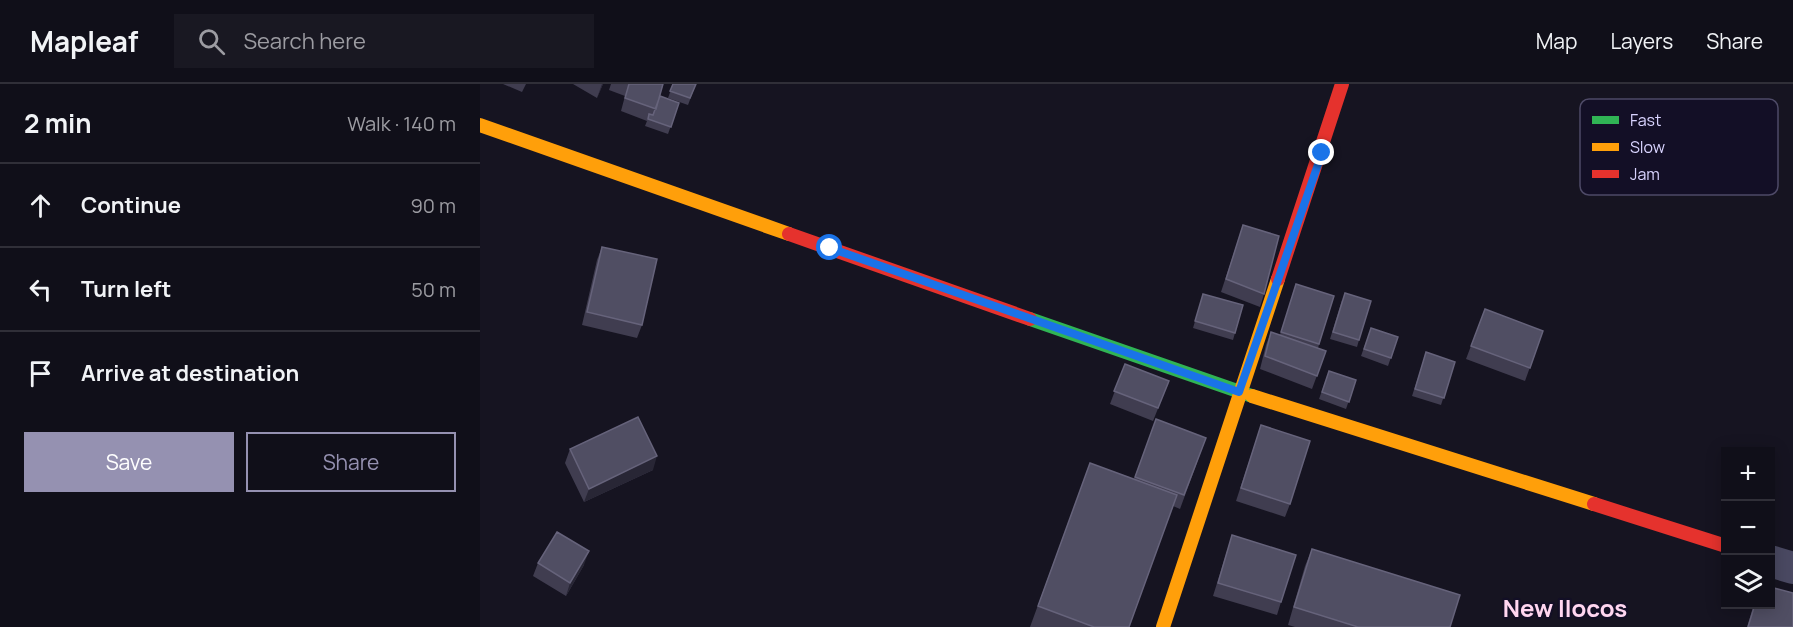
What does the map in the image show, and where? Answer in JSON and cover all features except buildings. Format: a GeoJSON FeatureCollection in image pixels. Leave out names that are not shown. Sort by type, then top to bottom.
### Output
{"type":"FeatureCollection","features":[{"type":"Feature","properties":{"kind":"street"},"geometry":{"type":"LineString","coordinates":[[1163,627],[1239,392],[1322,153],[1342,84]]}},
{"type":"Feature","properties":{"kind":"street"},"geometry":{"type":"LineString","coordinates":[[480,125],[1239,392],[1721,545]]}},
{"type":"Feature","properties":{"kind":"street"},"geometry":{"type":"LineString","coordinates":[[1775,563],[1793,568]]}},
{"type":"Feature","properties":{"kind":"traffic: fast"},"geometry":{"type":"LineString","coordinates":[[1030,319],[1252,396]]}},
{"type":"Feature","properties":{"kind":"traffic: slow"},"geometry":{"type":"LineString","coordinates":[[480,125],[789,234]]}},
{"type":"Feature","properties":{"kind":"traffic: slow"},"geometry":{"type":"LineString","coordinates":[[1163,627],[1278,279]]}},
{"type":"Feature","properties":{"kind":"traffic: slow"},"geometry":{"type":"LineString","coordinates":[[1252,396],[1594,504]]}},
{"type":"Feature","properties":{"kind":"traffic: jam"},"geometry":{"type":"LineString","coordinates":[[1278,279],[1342,84]]}},
{"type":"Feature","properties":{"kind":"traffic: jam"},"geometry":{"type":"LineString","coordinates":[[789,234],[1030,319]]}},
{"type":"Feature","properties":{"kind":"traffic: jam"},"geometry":{"type":"LineString","coordinates":[[1594,504],[1721,544]]}},
{"type":"Feature","properties":{"kind":"district","name":"New Ilocos"},"geometry":{"type":"Point","coordinates":[1565,607]}},
{"type":"Feature","properties":{"kind":"route"},"geometry":{"type":"LineString","coordinates":[[830,248],[1239,392],[1322,153]]}}]}
